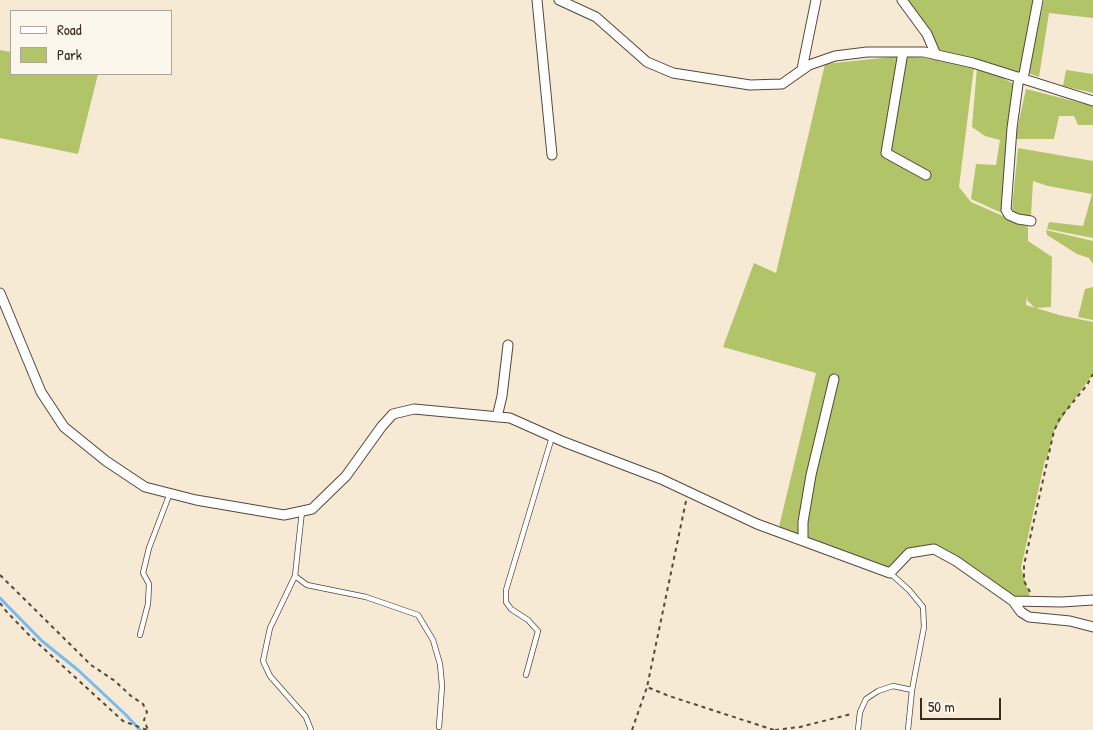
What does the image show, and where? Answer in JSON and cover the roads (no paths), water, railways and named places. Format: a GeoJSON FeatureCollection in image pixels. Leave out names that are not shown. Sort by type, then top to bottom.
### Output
{"type":"FeatureCollection","features":[{"type":"Feature","properties":{"kind":"street"},"geometry":{"type":"LineString","coordinates":[[537,0],[552,155]]}},
{"type":"Feature","properties":{"kind":"street"},"geometry":{"type":"LineString","coordinates":[[560,0],[596,17],[647,62],[673,73],[750,85],[782,84],[809,65],[835,56],[867,52],[924,52],[973,63],[1093,101]]}},
{"type":"Feature","properties":{"kind":"street"},"geometry":{"type":"LineString","coordinates":[[802,70],[816,0]]}},
{"type":"Feature","properties":{"kind":"street"},"geometry":{"type":"LineString","coordinates":[[902,0],[927,34],[936,55]]}},
{"type":"Feature","properties":{"kind":"street"},"geometry":{"type":"LineString","coordinates":[[1030,221],[1009,215],[1006,210],[1021,78],[1038,0]]}},
{"type":"Feature","properties":{"kind":"street"},"geometry":{"type":"LineString","coordinates":[[903,52],[886,153],[926,175]]}},
{"type":"Feature","properties":{"kind":"street"},"geometry":{"type":"LineString","coordinates":[[0,293],[41,392],[64,426],[106,461],[145,487],[196,500],[284,515],[302,512],[312,510],[346,476],[382,426],[394,414],[414,410],[510,418],[552,437],[661,479],[757,524],[890,574],[908,553],[934,549],[956,561],[1013,601],[1021,612],[1029,617],[1070,621],[1093,627]]}},
{"type":"Feature","properties":{"kind":"street"},"geometry":{"type":"LineString","coordinates":[[497,417],[502,396],[508,346]]}},
{"type":"Feature","properties":{"kind":"street"},"geometry":{"type":"LineString","coordinates":[[803,541],[803,522],[811,475],[834,379]]}},
{"type":"Feature","properties":{"kind":"street"},"geometry":{"type":"LineString","coordinates":[[1013,601],[1093,600]]}},
{"type":"Feature","properties":{"kind":"lane"},"geometry":{"type":"LineString","coordinates":[[526,675],[538,630],[528,620],[511,609],[506,602],[506,590],[552,437]]}},
{"type":"Feature","properties":{"kind":"lane"},"geometry":{"type":"LineString","coordinates":[[140,635],[148,604],[149,584],[144,573],[149,548],[170,493]]}},
{"type":"Feature","properties":{"kind":"lane"},"geometry":{"type":"LineString","coordinates":[[302,512],[295,576],[270,628],[263,662],[270,676],[306,717],[311,730]]}},
{"type":"Feature","properties":{"kind":"lane"},"geometry":{"type":"LineString","coordinates":[[890,574],[909,590],[924,607],[924,627],[912,690],[908,730]]}},
{"type":"Feature","properties":{"kind":"lane"},"geometry":{"type":"LineString","coordinates":[[295,576],[307,585],[366,597],[418,615],[433,640],[440,664],[442,686],[439,727]]}},
{"type":"Feature","properties":{"kind":"lane"},"geometry":{"type":"LineString","coordinates":[[858,730],[860,712],[866,699],[878,691],[893,686],[912,690]]}},
{"type":"Feature","properties":{"kind":"waterway"},"geometry":{"type":"LineString","coordinates":[[0,598],[42,641],[78,670],[140,730]]}}]}
